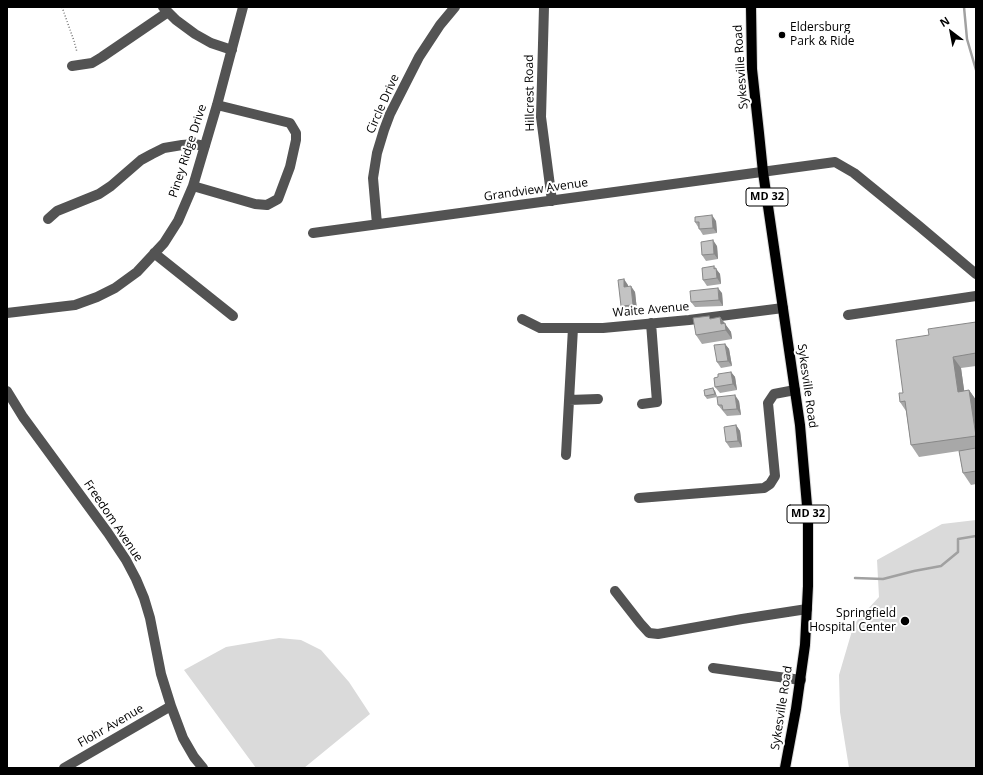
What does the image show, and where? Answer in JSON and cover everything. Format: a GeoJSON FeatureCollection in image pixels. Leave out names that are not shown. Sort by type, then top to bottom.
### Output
{"type":"FeatureCollection","features":[{"type":"Feature","properties":{"kind":"main road","name":"Sykesville Road"},"geometry":{"type":"LineString","coordinates":[[750,7],[753,76],[763,172],[795,390],[803,452],[808,517],[808,609],[801,680],[785,768]]}},
{"type":"Feature","properties":{"kind":"street","name":"Piney Ridge Drive"},"geometry":{"type":"LineString","coordinates":[[7,313],[76,305],[97,297],[115,288],[137,272],[164,243],[178,221],[193,186],[243,7]]}},
{"type":"Feature","properties":{"kind":"street","name":"Circle Drive"},"geometry":{"type":"LineString","coordinates":[[376,224],[373,178],[377,153],[384,130],[390,114],[419,57],[440,25],[455,7]]}},
{"type":"Feature","properties":{"kind":"street","name":"Hillcrest Road"},"geometry":{"type":"LineString","coordinates":[[544,7],[541,117],[552,201]]}},
{"type":"Feature","properties":{"kind":"street"},"geometry":{"type":"LineString","coordinates":[[72,66],[92,63],[102,57],[165,10],[195,34],[211,43],[232,50]]}},
{"type":"Feature","properties":{"kind":"street"},"geometry":{"type":"LineString","coordinates":[[193,186],[255,204],[267,205],[278,198],[290,167],[296,140],[296,132],[290,123],[217,104]]}},
{"type":"Feature","properties":{"kind":"street"},"geometry":{"type":"LineString","coordinates":[[48,219],[57,211],[105,190],[141,160],[164,148],[194,144],[205,146]]}},
{"type":"Feature","properties":{"kind":"street","name":"Grandview Avenue"},"geometry":{"type":"LineString","coordinates":[[313,233],[835,162],[854,174],[976,274]]}},
{"type":"Feature","properties":{"kind":"street"},"geometry":{"type":"LineString","coordinates":[[154,254],[232,316]]}},
{"type":"Feature","properties":{"kind":"street"},"geometry":{"type":"LineString","coordinates":[[848,315],[976,296]]}},
{"type":"Feature","properties":{"kind":"street","name":"Waite Avenue"},"geometry":{"type":"LineString","coordinates":[[522,319],[540,328],[603,328],[689,320],[783,308]]}},
{"type":"Feature","properties":{"kind":"street"},"geometry":{"type":"LineString","coordinates":[[642,404],[657,402],[651,323]]}},
{"type":"Feature","properties":{"kind":"street"},"geometry":{"type":"LineString","coordinates":[[566,456],[573,328]]}},
{"type":"Feature","properties":{"kind":"street"},"geometry":{"type":"LineString","coordinates":[[639,498],[764,488],[770,484],[774,476],[768,403],[774,394],[795,390]]}},
{"type":"Feature","properties":{"kind":"street","name":"Freedom Avenue"},"geometry":{"type":"LineString","coordinates":[[7,391],[45,448],[108,533],[126,560],[136,579],[150,618],[161,674],[171,706],[183,738],[194,757],[203,768]]}},
{"type":"Feature","properties":{"kind":"street"},"geometry":{"type":"LineString","coordinates":[[569,400],[598,399]]}},
{"type":"Feature","properties":{"kind":"street"},"geometry":{"type":"LineString","coordinates":[[615,591],[649,633],[658,634],[808,609]]}},
{"type":"Feature","properties":{"kind":"street"},"geometry":{"type":"LineString","coordinates":[[713,668],[801,680]]}},
{"type":"Feature","properties":{"kind":"street","name":"Flohr Avenue"},"geometry":{"type":"LineString","coordinates":[[64,768],[171,706]]}},
{"type":"Feature","properties":{"kind":"path"},"geometry":{"type":"LineString","coordinates":[[62,7],[77,52]]}},
{"type":"Feature","properties":{"kind":"shaded area","name":"Springfield Hospital Center"},"geometry":{"type":"Polygon","coordinates":[[[976,520],[976,768],[849,768],[840,712],[839,675],[854,624],[879,597],[877,560],[942,524],[976,520]]]}},
{"type":"Feature","properties":{"kind":"shaded area"},"geometry":{"type":"Polygon","coordinates":[[[279,638],[301,640],[321,650],[349,682],[370,714],[304,768],[256,768],[184,670],[226,647],[279,638]]]}},
{"type":"Feature","properties":{"kind":"building"},"geometry":{"type":"Polygon","coordinates":[[[712,215],[713,228],[699,229],[699,222],[695,222],[695,217],[712,215]]]}},
{"type":"Feature","properties":{"kind":"building"},"geometry":{"type":"Polygon","coordinates":[[[713,240],[714,254],[702,255],[701,242],[713,240]]]}},
{"type":"Feature","properties":{"kind":"building"},"geometry":{"type":"Polygon","coordinates":[[[714,266],[714,269],[716,268],[717,278],[703,280],[702,268],[714,266]]]}},
{"type":"Feature","properties":{"kind":"building"},"geometry":{"type":"Polygon","coordinates":[[[624,279],[624,287],[631,286],[633,305],[621,306],[618,280],[624,279]]]}},
{"type":"Feature","properties":{"kind":"building"},"geometry":{"type":"Polygon","coordinates":[[[718,288],[719,300],[691,302],[690,291],[718,288]]]}},
{"type":"Feature","properties":{"kind":"building"},"geometry":{"type":"Polygon","coordinates":[[[709,316],[710,319],[720,317],[721,324],[725,323],[726,330],[696,335],[693,318],[709,316]]]}},
{"type":"Feature","properties":{"kind":"building"},"geometry":{"type":"Polygon","coordinates":[[[976,322],[976,353],[953,357],[958,392],[969,390],[976,436],[911,445],[905,401],[900,402],[899,393],[903,393],[896,340],[929,335],[928,329],[976,322]]]}},
{"type":"Feature","properties":{"kind":"building"},"geometry":{"type":"Polygon","coordinates":[[[725,344],[728,361],[717,362],[714,345],[725,344]]]}},
{"type":"Feature","properties":{"kind":"building"},"geometry":{"type":"Polygon","coordinates":[[[731,372],[733,384],[715,387],[714,378],[718,377],[718,374],[731,372]]]}},
{"type":"Feature","properties":{"kind":"building"},"geometry":{"type":"Polygon","coordinates":[[[713,388],[715,394],[705,396],[704,390],[713,388]]]}},
{"type":"Feature","properties":{"kind":"building"},"geometry":{"type":"Polygon","coordinates":[[[735,395],[737,409],[723,410],[722,405],[718,405],[717,397],[735,395]]]}},
{"type":"Feature","properties":{"kind":"building"},"geometry":{"type":"Polygon","coordinates":[[[736,425],[738,441],[726,442],[724,427],[736,425]]]}},
{"type":"Feature","properties":{"kind":"building"},"geometry":{"type":"Polygon","coordinates":[[[976,448],[976,471],[963,473],[959,451],[976,448]]]}},
{"type":"Feature","properties":{"kind":"waterway"},"geometry":{"type":"LineString","coordinates":[[964,7],[967,39],[976,70]]}},
{"type":"Feature","properties":{"kind":"waterway"},"geometry":{"type":"LineString","coordinates":[[855,578],[883,579],[941,566],[958,552],[958,539],[976,536]]}},
{"type":"Feature","properties":{"kind":"place","name":"Eldersburg Park & Ride"},"geometry":{"type":"Point","coordinates":[782,35]}},
{"type":"Feature","properties":{"kind":"place","name":"Springfield Hospital Center"},"geometry":{"type":"Point","coordinates":[905,621]}}]}
